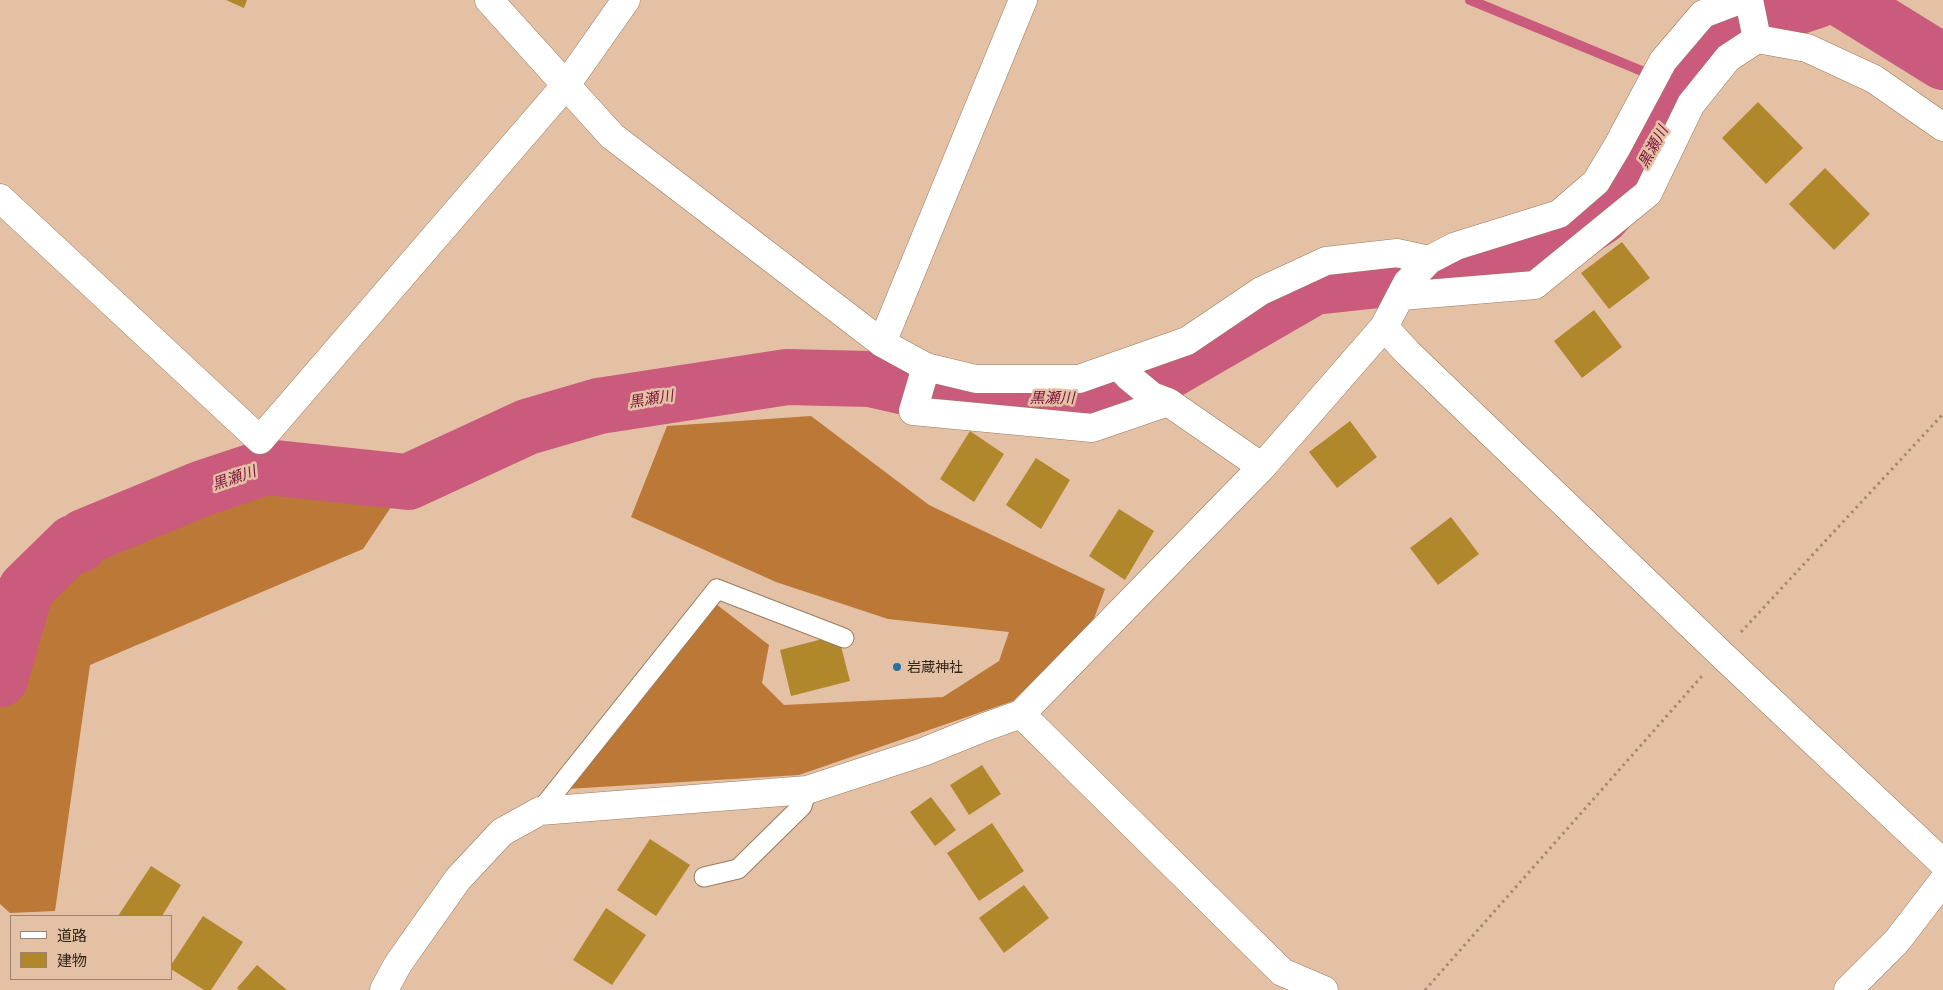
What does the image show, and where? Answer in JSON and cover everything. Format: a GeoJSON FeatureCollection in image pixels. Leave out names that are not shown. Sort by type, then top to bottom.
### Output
{"type":"FeatureCollection","features":[{"type":"Feature","properties":{"kind":"street"},"geometry":{"type":"LineString","coordinates":[[490,0],[612,136],[882,343],[926,367],[976,379],[1079,379],[1124,371],[1187,341],[1261,291],[1326,261],[1397,253],[1428,260]]}},
{"type":"Feature","properties":{"kind":"street"},"geometry":{"type":"LineString","coordinates":[[0,198],[260,440],[566,85],[626,0]]}},
{"type":"Feature","properties":{"kind":"street"},"geometry":{"type":"LineString","coordinates":[[882,343],[1023,0]]}},
{"type":"Feature","properties":{"kind":"street"},"geometry":{"type":"LineString","coordinates":[[384,990],[398,964],[458,880],[502,832],[540,812],[806,790],[923,752],[985,726],[1021,714],[1262,467],[1384,327],[1402,296],[1407,283],[1428,260],[1456,246],[1559,214],[1596,182],[1617,147],[1663,60],[1703,14],[1750,15],[1807,48],[1874,79],[1943,127]]}},
{"type":"Feature","properties":{"kind":"street"},"geometry":{"type":"LineString","coordinates":[[1402,296],[1535,285],[1648,193],[1691,104],[1728,58],[1750,15]]}},
{"type":"Feature","properties":{"kind":"street"},"geometry":{"type":"LineString","coordinates":[[1384,327],[1721,654],[1943,863]]}},
{"type":"Feature","properties":{"kind":"street"},"geometry":{"type":"LineString","coordinates":[[926,367],[913,411],[1092,428],[1160,399]]}},
{"type":"Feature","properties":{"kind":"street"},"geometry":{"type":"LineString","coordinates":[[1124,371],[1160,399],[1262,467]]}},
{"type":"Feature","properties":{"kind":"street"},"geometry":{"type":"LineString","coordinates":[[1021,714],[1282,972],[1324,990]]}},
{"type":"Feature","properties":{"kind":"street"},"geometry":{"type":"LineString","coordinates":[[1848,990],[1897,941],[1943,881]]}},
{"type":"Feature","properties":{"kind":"lane"},"geometry":{"type":"LineString","coordinates":[[540,812],[718,589],[844,638]]}},
{"type":"Feature","properties":{"kind":"lane"},"geometry":{"type":"LineString","coordinates":[[704,877],[738,869],[802,806],[806,790]]}},
{"type":"Feature","properties":{"kind":"path"},"geometry":{"type":"LineString","coordinates":[[1425,990],[1721,654],[1943,414]]}},
{"type":"Feature","properties":{"kind":"shaded area"},"geometry":{"type":"Polygon","coordinates":[[[811,416],[929,505],[1105,589],[1092,624],[1013,701],[799,775],[567,789],[716,604],[769,645],[762,683],[784,705],[943,697],[999,661],[1009,632],[888,619],[776,582],[631,517],[667,426],[811,416]]]}},
{"type":"Feature","properties":{"kind":"shaded area"},"geometry":{"type":"Polygon","coordinates":[[[234,472],[403,489],[363,549],[90,665],[55,911],[10,913],[0,904],[0,686],[25,592],[130,503],[234,472]]]}},
{"type":"Feature","properties":{"kind":"building"},"geometry":{"type":"Polygon","coordinates":[[[226,0],[247,0],[244,8],[226,0]]]}},
{"type":"Feature","properties":{"kind":"building"},"geometry":{"type":"Polygon","coordinates":[[[1758,102],[1803,148],[1766,184],[1722,138],[1758,102]]]}},
{"type":"Feature","properties":{"kind":"building"},"geometry":{"type":"Polygon","coordinates":[[[1825,168],[1870,214],[1834,250],[1789,204],[1825,168]]]}},
{"type":"Feature","properties":{"kind":"building"},"geometry":{"type":"Polygon","coordinates":[[[1622,242],[1650,278],[1609,309],[1581,273],[1622,242]]]}},
{"type":"Feature","properties":{"kind":"building"},"geometry":{"type":"Polygon","coordinates":[[[1594,310],[1622,347],[1582,378],[1554,341],[1594,310]]]}},
{"type":"Feature","properties":{"kind":"building"},"geometry":{"type":"Polygon","coordinates":[[[1350,421],[1377,457],[1337,488],[1309,452],[1350,421]]]}},
{"type":"Feature","properties":{"kind":"building"},"geometry":{"type":"Polygon","coordinates":[[[970,431],[1004,454],[974,502],[940,479],[970,431]]]}},
{"type":"Feature","properties":{"kind":"building"},"geometry":{"type":"Polygon","coordinates":[[[1036,458],[1070,480],[1041,529],[1006,505],[1036,458]]]}},
{"type":"Feature","properties":{"kind":"building"},"geometry":{"type":"Polygon","coordinates":[[[1119,509],[1154,531],[1125,580],[1089,556],[1119,509]]]}},
{"type":"Feature","properties":{"kind":"building"},"geometry":{"type":"Polygon","coordinates":[[[1451,517],[1479,554],[1438,585],[1410,548],[1451,517]]]}},
{"type":"Feature","properties":{"kind":"building"},"geometry":{"type":"Polygon","coordinates":[[[838,635],[850,681],[791,696],[780,650],[838,635]]]}},
{"type":"Feature","properties":{"kind":"building"},"geometry":{"type":"Polygon","coordinates":[[[982,765],[1001,794],[969,815],[950,785],[982,765]]]}},
{"type":"Feature","properties":{"kind":"building"},"geometry":{"type":"Polygon","coordinates":[[[931,797],[956,830],[935,846],[910,812],[931,797]]]}},
{"type":"Feature","properties":{"kind":"building"},"geometry":{"type":"Polygon","coordinates":[[[992,823],[1024,871],[979,901],[947,853],[992,823]]]}},
{"type":"Feature","properties":{"kind":"building"},"geometry":{"type":"Polygon","coordinates":[[[650,839],[690,865],[656,916],[617,890],[650,839]]]}},
{"type":"Feature","properties":{"kind":"building"},"geometry":{"type":"Polygon","coordinates":[[[151,866],[181,885],[163,915],[119,915],[151,866]]]}},
{"type":"Feature","properties":{"kind":"building"},"geometry":{"type":"Polygon","coordinates":[[[1024,885],[1049,918],[1004,953],[979,918],[1024,885]]]}},
{"type":"Feature","properties":{"kind":"building"},"geometry":{"type":"Polygon","coordinates":[[[606,908],[646,935],[612,985],[573,960],[606,908]]]}},
{"type":"Feature","properties":{"kind":"building"},"geometry":{"type":"Polygon","coordinates":[[[203,916],[243,942],[211,990],[204,990],[172,970],[172,963],[203,916]]]}},
{"type":"Feature","properties":{"kind":"building"},"geometry":{"type":"Polygon","coordinates":[[[257,965],[287,990],[239,990],[237,988],[257,965]]]}},
{"type":"Feature","properties":{"kind":"waterway"},"geometry":{"type":"LineString","coordinates":[[1470,0],[1683,88]]}},
{"type":"Feature","properties":{"kind":"waterway","name":"黒瀬川"},"geometry":{"type":"LineString","coordinates":[[1438,273],[1512,268],[1534,260],[1602,216],[1647,163],[1683,88],[1733,28],[1818,0]]}},
{"type":"Feature","properties":{"kind":"waterway","name":"黒瀬川"},"geometry":{"type":"LineString","coordinates":[[1843,0],[1943,62]]}},
{"type":"Feature","properties":{"kind":"waterway","name":"黒瀬川"},"geometry":{"type":"LineString","coordinates":[[0,679],[26,589],[73,543],[79,545],[84,537],[203,488],[266,467],[408,482],[527,427],[599,406],[787,377],[870,379],[949,397],[1120,399],[1314,287],[1388,279]]}},
{"type":"Feature","properties":{"kind":"place","name":"岩蔵神社"},"geometry":{"type":"Point","coordinates":[897,667]}}]}
